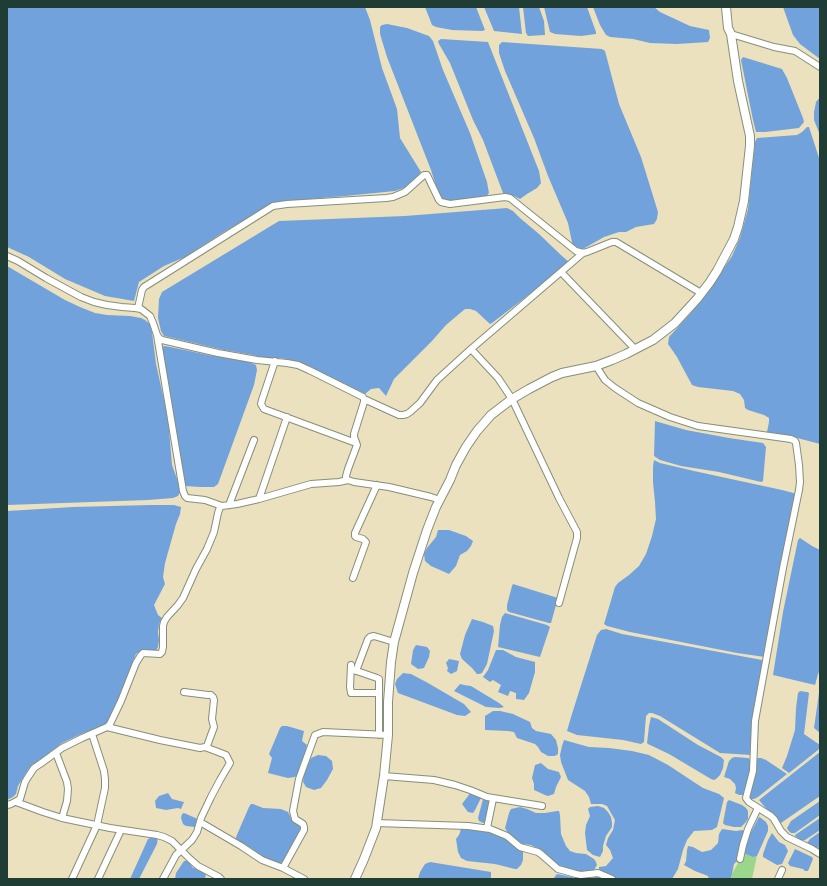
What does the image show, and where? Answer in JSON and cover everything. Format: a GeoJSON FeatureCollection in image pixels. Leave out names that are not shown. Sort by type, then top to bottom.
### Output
{"type":"FeatureCollection","features":[{"type":"Feature","properties":{"kind":"street"},"geometry":{"type":"LineString","coordinates":[[384,735],[394,642],[412,573],[436,507],[435,498],[450,480],[456,465],[477,430],[491,415],[512,399],[552,377],[562,373],[596,366],[635,350],[653,340],[675,323],[701,293],[717,271],[734,239],[744,201],[750,136],[738,81],[731,34],[728,28],[726,7]]}},
{"type":"Feature","properties":{"kind":"street"},"geometry":{"type":"LineString","coordinates":[[731,34],[774,47],[795,51],[820,67]]}},
{"type":"Feature","properties":{"kind":"street"},"geometry":{"type":"LineString","coordinates":[[138,308],[144,287],[273,206],[394,197],[405,192],[424,175],[427,175],[439,200],[445,203],[450,204],[506,197],[510,198],[576,251],[583,253]]}},
{"type":"Feature","properties":{"kind":"street"},"geometry":{"type":"LineString","coordinates":[[157,335],[162,340],[173,344],[265,361],[275,361],[298,365],[363,397],[364,399],[399,415],[403,415],[410,412],[420,403],[437,380],[471,349],[583,253],[612,242],[616,242],[701,293]]}},
{"type":"Feature","properties":{"kind":"street"},"geometry":{"type":"LineString","coordinates":[[7,256],[81,297],[107,305],[138,308],[150,316],[157,335],[183,491],[187,498],[205,500],[222,506],[259,499],[311,484],[348,480],[435,498]]}},
{"type":"Feature","properties":{"kind":"street"},"geometry":{"type":"LineString","coordinates":[[561,272],[635,350]]}},
{"type":"Feature","properties":{"kind":"street"},"geometry":{"type":"LineString","coordinates":[[471,349],[498,378],[512,399],[559,498],[577,532],[577,538],[559,603]]}},
{"type":"Feature","properties":{"kind":"street"},"geometry":{"type":"LineString","coordinates":[[275,361],[261,404],[264,409],[356,442]]}},
{"type":"Feature","properties":{"kind":"street"},"geometry":{"type":"LineString","coordinates":[[596,366],[605,380],[615,388],[638,403],[670,417],[698,426],[791,439],[796,443],[799,465],[799,490],[755,721],[753,771],[746,796],[747,800],[771,816],[787,837],[820,854]]}},
{"type":"Feature","properties":{"kind":"street"},"geometry":{"type":"LineString","coordinates":[[348,480],[346,479],[346,476],[357,445],[354,434],[364,399]]}},
{"type":"Feature","properties":{"kind":"street"},"geometry":{"type":"LineString","coordinates":[[259,499],[287,417]]}},
{"type":"Feature","properties":{"kind":"street"},"geometry":{"type":"LineString","coordinates":[[230,505],[254,440]]}},
{"type":"Feature","properties":{"kind":"street"},"geometry":{"type":"LineString","coordinates":[[353,578],[366,542],[363,539],[356,537],[355,533],[377,486]]}},
{"type":"Feature","properties":{"kind":"street"},"geometry":{"type":"LineString","coordinates":[[7,805],[20,799],[25,782],[31,772],[40,764],[62,748],[107,727],[110,724],[136,663],[141,655],[143,653],[160,654],[162,652],[164,622],[183,598],[207,549],[214,532],[220,507],[222,506]]}},
{"type":"Feature","properties":{"kind":"street"},"geometry":{"type":"LineString","coordinates":[[379,693],[351,693],[350,687],[353,668],[368,638],[374,636],[394,642]]}},
{"type":"Feature","properties":{"kind":"street"},"geometry":{"type":"LineString","coordinates":[[353,668],[379,679],[379,693],[384,735],[384,776],[376,828],[355,879]]}},
{"type":"Feature","properties":{"kind":"street"},"geometry":{"type":"LineString","coordinates":[[184,692],[211,695],[213,697],[212,719],[214,727],[205,748]]}},
{"type":"Feature","properties":{"kind":"street"},"geometry":{"type":"LineString","coordinates":[[107,727],[160,740],[205,748],[226,755],[230,763],[211,797],[197,832],[192,840],[180,850],[173,859],[163,879]]}},
{"type":"Feature","properties":{"kind":"street"},"geometry":{"type":"LineString","coordinates":[[283,868],[304,830],[303,824],[293,816],[293,811],[299,779],[315,735],[323,732],[384,735]]}},
{"type":"Feature","properties":{"kind":"street"},"geometry":{"type":"LineString","coordinates":[[72,879],[97,825],[105,788],[103,766],[92,734]]}},
{"type":"Feature","properties":{"kind":"street"},"geometry":{"type":"LineString","coordinates":[[56,753],[67,782],[68,789],[67,801],[62,818]]}},
{"type":"Feature","properties":{"kind":"street"},"geometry":{"type":"LineString","coordinates":[[384,776],[434,780],[455,785],[493,799],[542,806]]}},
{"type":"Feature","properties":{"kind":"street"},"geometry":{"type":"LineString","coordinates":[[487,828],[493,799]]}},
{"type":"Feature","properties":{"kind":"street"},"geometry":{"type":"LineString","coordinates":[[16,802],[62,818],[164,837],[172,841],[198,866],[221,879]]}},
{"type":"Feature","properties":{"kind":"street"},"geometry":{"type":"LineString","coordinates":[[740,859],[746,835],[758,808]]}},
{"type":"Feature","properties":{"kind":"street"},"geometry":{"type":"LineString","coordinates":[[200,822],[262,860],[283,868],[300,878]]}},
{"type":"Feature","properties":{"kind":"street"},"geometry":{"type":"LineString","coordinates":[[376,823],[487,828],[506,836],[520,847],[538,852],[558,869],[581,875],[598,873],[612,879]]}},
{"type":"Feature","properties":{"kind":"street"},"geometry":{"type":"LineString","coordinates":[[98,879],[121,830]]}},
{"type":"Feature","properties":{"kind":"street"},"geometry":{"type":"LineString","coordinates":[[778,879],[782,870]]}},
{"type":"Feature","properties":{"kind":"green space"},"geometry":{"type":"Polygon","coordinates":[[[743,853],[753,857],[757,856],[752,879],[732,879],[732,874],[743,853]]]}},
{"type":"Feature","properties":{"kind":"water"},"geometry":{"type":"Polygon","coordinates":[[[7,7],[365,7],[370,20],[382,68],[397,109],[400,138],[421,172],[409,186],[395,191],[275,202],[185,257],[164,266],[139,282],[134,301],[105,296],[65,279],[29,257],[7,247],[7,7]]]}},
{"type":"Feature","properties":{"kind":"water"},"geometry":{"type":"Polygon","coordinates":[[[425,7],[476,7],[485,30],[452,30],[436,27],[432,25],[425,7]]]}},
{"type":"Feature","properties":{"kind":"water"},"geometry":{"type":"Polygon","coordinates":[[[484,7],[519,7],[522,34],[494,31],[484,7]]]}},
{"type":"Feature","properties":{"kind":"water"},"geometry":{"type":"Polygon","coordinates":[[[523,7],[539,7],[544,21],[545,35],[528,36],[526,33],[523,7]]]}},
{"type":"Feature","properties":{"kind":"water"},"geometry":{"type":"Polygon","coordinates":[[[544,7],[587,7],[596,34],[581,36],[555,34],[550,32],[544,7]]]}},
{"type":"Feature","properties":{"kind":"water"},"geometry":{"type":"Polygon","coordinates":[[[593,7],[654,7],[660,12],[690,26],[709,30],[710,38],[708,42],[677,44],[650,43],[633,39],[610,37],[606,35],[600,25],[593,7]]]}},
{"type":"Feature","properties":{"kind":"water"},"geometry":{"type":"Polygon","coordinates":[[[783,7],[820,7],[820,59],[800,44],[793,35],[783,7]]]}},
{"type":"Feature","properties":{"kind":"water"},"geometry":{"type":"Polygon","coordinates":[[[387,24],[407,28],[429,36],[433,41],[443,70],[470,133],[487,182],[489,193],[486,197],[447,201],[442,199],[387,57],[380,34],[380,27],[387,24]]]}},
{"type":"Feature","properties":{"kind":"water"},"geometry":{"type":"Polygon","coordinates":[[[441,39],[488,42],[539,171],[541,183],[537,188],[520,199],[503,193],[483,140],[473,120],[450,63],[439,44],[438,41],[441,39]]]}},
{"type":"Feature","properties":{"kind":"water"},"geometry":{"type":"Polygon","coordinates":[[[502,42],[602,49],[605,51],[619,104],[641,157],[658,212],[657,219],[654,224],[636,227],[626,232],[619,232],[604,237],[583,249],[577,250],[573,247],[568,223],[505,71],[499,53],[499,45],[502,42]]]}},
{"type":"Feature","properties":{"kind":"water"},"geometry":{"type":"Polygon","coordinates":[[[743,57],[782,69],[803,118],[804,122],[799,128],[756,132],[741,60],[743,57]]]}},
{"type":"Feature","properties":{"kind":"water"},"geometry":{"type":"Polygon","coordinates":[[[820,97],[820,135],[814,120],[814,112],[816,102],[820,97]]]}},
{"type":"Feature","properties":{"kind":"water"},"geometry":{"type":"Polygon","coordinates":[[[809,127],[820,161],[820,444],[786,435],[767,432],[769,418],[745,408],[744,400],[740,394],[733,391],[692,385],[668,344],[669,337],[691,313],[732,256],[740,238],[748,209],[755,142],[757,138],[797,135],[809,127]]]}},
{"type":"Feature","properties":{"kind":"water"},"geometry":{"type":"Polygon","coordinates":[[[507,208],[513,211],[569,262],[490,324],[476,311],[465,309],[446,325],[394,379],[386,396],[379,388],[371,389],[365,394],[300,362],[281,358],[263,358],[224,350],[164,336],[161,331],[158,318],[159,299],[162,292],[279,221],[405,216],[507,208]]]}},
{"type":"Feature","properties":{"kind":"water"},"geometry":{"type":"Polygon","coordinates":[[[7,266],[65,300],[80,307],[95,313],[141,318],[150,324],[156,364],[168,418],[172,465],[181,490],[178,496],[173,498],[148,500],[7,505],[7,266]]]}},
{"type":"Feature","properties":{"kind":"water"},"geometry":{"type":"Polygon","coordinates":[[[165,346],[249,362],[256,365],[257,370],[254,385],[218,484],[214,487],[185,486],[161,347],[165,346]]]}},
{"type":"Feature","properties":{"kind":"water"},"geometry":{"type":"Polygon","coordinates":[[[655,421],[686,430],[763,443],[766,447],[763,481],[761,482],[719,472],[681,466],[660,460],[654,456],[655,421]]]}},
{"type":"Feature","properties":{"kind":"water"},"geometry":{"type":"Polygon","coordinates":[[[654,460],[660,463],[797,494],[779,572],[765,657],[630,632],[604,624],[615,587],[639,566],[646,554],[652,536],[656,519],[653,482],[654,460]]]}},
{"type":"Feature","properties":{"kind":"water"},"geometry":{"type":"Polygon","coordinates":[[[174,505],[181,507],[165,563],[163,577],[165,584],[154,605],[158,615],[162,618],[159,624],[158,647],[156,651],[142,650],[136,654],[115,707],[106,725],[83,733],[62,743],[29,768],[18,786],[16,794],[7,800],[7,511],[73,507],[174,505]]]}},
{"type":"Feature","properties":{"kind":"water"},"geometry":{"type":"Polygon","coordinates":[[[438,530],[449,530],[466,536],[473,541],[467,551],[460,555],[456,566],[449,574],[431,566],[425,561],[424,554],[436,537],[438,530]]]}},
{"type":"Feature","properties":{"kind":"water"},"geometry":{"type":"Polygon","coordinates":[[[800,538],[820,550],[820,670],[815,685],[773,675],[783,612],[798,540],[800,538]]]}},
{"type":"Feature","properties":{"kind":"water"},"geometry":{"type":"Polygon","coordinates":[[[513,584],[558,598],[551,623],[509,612],[507,610],[513,584]]]}},
{"type":"Feature","properties":{"kind":"water"},"geometry":{"type":"Polygon","coordinates":[[[505,613],[550,627],[540,657],[498,647],[500,625],[502,617],[505,613]]]}},
{"type":"Feature","properties":{"kind":"water"},"geometry":{"type":"Polygon","coordinates":[[[472,619],[493,626],[494,631],[487,664],[482,673],[479,674],[477,674],[462,659],[460,654],[465,635],[472,619]]]}},
{"type":"Feature","properties":{"kind":"water"},"geometry":{"type":"Polygon","coordinates":[[[606,629],[622,634],[762,660],[764,662],[751,755],[720,753],[660,716],[652,713],[649,713],[646,716],[644,742],[641,744],[623,740],[577,735],[567,731],[597,635],[601,630],[606,629]]]}},
{"type":"Feature","properties":{"kind":"water"},"geometry":{"type":"Polygon","coordinates":[[[416,645],[427,647],[430,651],[424,668],[418,669],[411,664],[413,650],[416,645]]]}},
{"type":"Feature","properties":{"kind":"water"},"geometry":{"type":"Polygon","coordinates":[[[496,650],[503,650],[516,657],[535,662],[535,672],[529,693],[524,700],[516,699],[516,693],[510,691],[508,696],[498,692],[501,685],[493,680],[490,682],[483,677],[488,670],[496,650]]]}},
{"type":"Feature","properties":{"kind":"water"},"geometry":{"type":"Polygon","coordinates":[[[449,659],[459,661],[457,671],[451,674],[447,671],[448,668],[446,663],[449,659]]]}},
{"type":"Feature","properties":{"kind":"water"},"geometry":{"type":"Polygon","coordinates":[[[403,673],[411,674],[428,683],[464,704],[471,712],[465,716],[457,715],[398,693],[395,684],[397,679],[403,673]]]}},
{"type":"Feature","properties":{"kind":"water"},"geometry":{"type":"Polygon","coordinates":[[[460,684],[471,686],[504,707],[486,707],[454,691],[460,684]]]}},
{"type":"Feature","properties":{"kind":"water"},"geometry":{"type":"Polygon","coordinates":[[[820,686],[820,733],[814,728],[820,686]]]}},
{"type":"Feature","properties":{"kind":"water"},"geometry":{"type":"Polygon","coordinates":[[[800,691],[809,693],[804,734],[820,745],[820,747],[789,773],[782,768],[795,730],[796,708],[798,693],[800,691]]]}},
{"type":"Feature","properties":{"kind":"water"},"geometry":{"type":"Polygon","coordinates":[[[493,711],[513,714],[530,722],[532,728],[536,731],[551,734],[556,740],[558,754],[555,756],[548,756],[541,752],[535,744],[517,738],[514,732],[485,730],[485,716],[493,711]]]}},
{"type":"Feature","properties":{"kind":"water"},"geometry":{"type":"Polygon","coordinates":[[[651,717],[658,719],[698,745],[721,757],[724,760],[720,775],[714,780],[711,779],[669,754],[648,744],[651,717]]]}},
{"type":"Feature","properties":{"kind":"water"},"geometry":{"type":"Polygon","coordinates":[[[282,726],[304,731],[302,741],[307,745],[300,773],[295,777],[288,778],[268,773],[272,758],[269,754],[282,726]]]}},
{"type":"Feature","properties":{"kind":"water"},"geometry":{"type":"Polygon","coordinates":[[[564,740],[589,747],[632,751],[649,755],[668,765],[703,788],[719,794],[724,798],[717,827],[712,830],[694,831],[687,840],[678,869],[672,879],[618,879],[599,871],[599,867],[606,866],[613,858],[606,845],[613,830],[615,820],[607,806],[602,804],[591,804],[585,791],[568,780],[560,755],[564,740]]]}},
{"type":"Feature","properties":{"kind":"water"},"geometry":{"type":"Polygon","coordinates":[[[820,752],[820,796],[778,825],[759,800],[820,752]]]}},
{"type":"Feature","properties":{"kind":"water"},"geometry":{"type":"Polygon","coordinates":[[[318,755],[326,756],[332,761],[333,769],[321,788],[314,790],[306,787],[303,782],[304,774],[311,758],[318,755]]]}},
{"type":"Feature","properties":{"kind":"water"},"geometry":{"type":"Polygon","coordinates":[[[735,757],[748,758],[752,761],[744,795],[735,793],[735,784],[730,779],[724,777],[729,761],[735,757]]]}},
{"type":"Feature","properties":{"kind":"water"},"geometry":{"type":"Polygon","coordinates":[[[756,759],[766,760],[787,774],[758,797],[751,799],[748,796],[756,759]]]}},
{"type":"Feature","properties":{"kind":"water"},"geometry":{"type":"Polygon","coordinates":[[[541,763],[548,769],[559,772],[561,777],[554,794],[548,796],[534,790],[532,778],[535,765],[541,763]]]}},
{"type":"Feature","properties":{"kind":"water"},"geometry":{"type":"Polygon","coordinates":[[[471,792],[482,796],[473,813],[468,812],[462,804],[471,792]]]}},
{"type":"Feature","properties":{"kind":"water"},"geometry":{"type":"Polygon","coordinates":[[[168,793],[172,799],[184,802],[181,809],[166,810],[156,808],[155,801],[159,796],[168,793]]]}},
{"type":"Feature","properties":{"kind":"water"},"geometry":{"type":"Polygon","coordinates":[[[483,799],[493,799],[489,821],[483,823],[479,821],[478,818],[483,799]]]}},
{"type":"Feature","properties":{"kind":"water"},"geometry":{"type":"Polygon","coordinates":[[[729,800],[742,805],[748,811],[748,819],[741,827],[725,825],[723,823],[727,802],[729,800]]]}},
{"type":"Feature","properties":{"kind":"water"},"geometry":{"type":"Polygon","coordinates":[[[820,801],[820,815],[795,833],[791,833],[788,830],[787,828],[791,821],[820,801]]]}},
{"type":"Feature","properties":{"kind":"water"},"geometry":{"type":"Polygon","coordinates":[[[251,804],[263,808],[281,809],[288,812],[291,818],[302,827],[283,862],[274,862],[263,858],[251,848],[236,841],[236,837],[251,804]]]}},
{"type":"Feature","properties":{"kind":"water"},"geometry":{"type":"Polygon","coordinates":[[[598,806],[604,808],[608,812],[612,823],[612,827],[606,836],[603,851],[600,857],[593,855],[587,850],[585,833],[586,825],[590,816],[588,809],[590,807],[598,806]]]}},
{"type":"Feature","properties":{"kind":"water"},"geometry":{"type":"Polygon","coordinates":[[[520,807],[536,813],[559,811],[561,834],[566,846],[570,851],[586,854],[594,859],[597,865],[594,870],[587,873],[564,869],[558,866],[544,852],[531,845],[522,844],[508,833],[505,828],[509,813],[511,809],[520,807]]]}},
{"type":"Feature","properties":{"kind":"water"},"geometry":{"type":"Polygon","coordinates":[[[184,813],[200,820],[195,827],[186,826],[183,824],[181,818],[182,814],[184,813]]]}},
{"type":"Feature","properties":{"kind":"water"},"geometry":{"type":"Polygon","coordinates":[[[759,817],[766,822],[768,831],[757,856],[753,857],[743,853],[748,838],[759,817]]]}},
{"type":"Feature","properties":{"kind":"water"},"geometry":{"type":"Polygon","coordinates":[[[820,818],[820,830],[801,841],[795,836],[795,835],[820,818]]]}},
{"type":"Feature","properties":{"kind":"water"},"geometry":{"type":"Polygon","coordinates":[[[463,828],[485,830],[502,835],[523,851],[523,860],[521,865],[515,869],[495,864],[467,861],[461,858],[458,852],[456,839],[463,828]]]}},
{"type":"Feature","properties":{"kind":"water"},"geometry":{"type":"Polygon","coordinates":[[[722,829],[736,831],[742,830],[745,832],[738,860],[734,864],[731,879],[709,879],[708,876],[684,865],[688,846],[702,852],[711,850],[718,843],[719,834],[722,829]]]}},
{"type":"Feature","properties":{"kind":"water"},"geometry":{"type":"Polygon","coordinates":[[[820,832],[820,848],[808,845],[807,843],[810,839],[820,832]]]}},
{"type":"Feature","properties":{"kind":"water"},"geometry":{"type":"Polygon","coordinates":[[[772,833],[779,842],[785,845],[788,851],[782,864],[777,865],[763,857],[768,840],[772,833]]]}},
{"type":"Feature","properties":{"kind":"water"},"geometry":{"type":"Polygon","coordinates":[[[158,836],[157,844],[139,879],[130,879],[148,839],[158,836]]]}},
{"type":"Feature","properties":{"kind":"water"},"geometry":{"type":"Polygon","coordinates":[[[795,849],[812,857],[813,859],[808,871],[790,866],[788,863],[795,849]]]}},
{"type":"Feature","properties":{"kind":"water"},"geometry":{"type":"Polygon","coordinates":[[[184,861],[188,861],[193,868],[202,869],[206,873],[205,879],[175,879],[176,873],[184,861]]]}},
{"type":"Feature","properties":{"kind":"water"},"geometry":{"type":"Polygon","coordinates":[[[430,862],[491,872],[491,877],[490,879],[418,879],[425,864],[430,862]]]}},
{"type":"Feature","properties":{"kind":"water"},"geometry":{"type":"Polygon","coordinates":[[[557,874],[576,878],[590,879],[553,879],[557,874]]]}},
{"type":"Feature","properties":{"kind":"water"},"geometry":{"type":"Polygon","coordinates":[[[597,876],[604,879],[590,879],[597,876]]]}}]}
